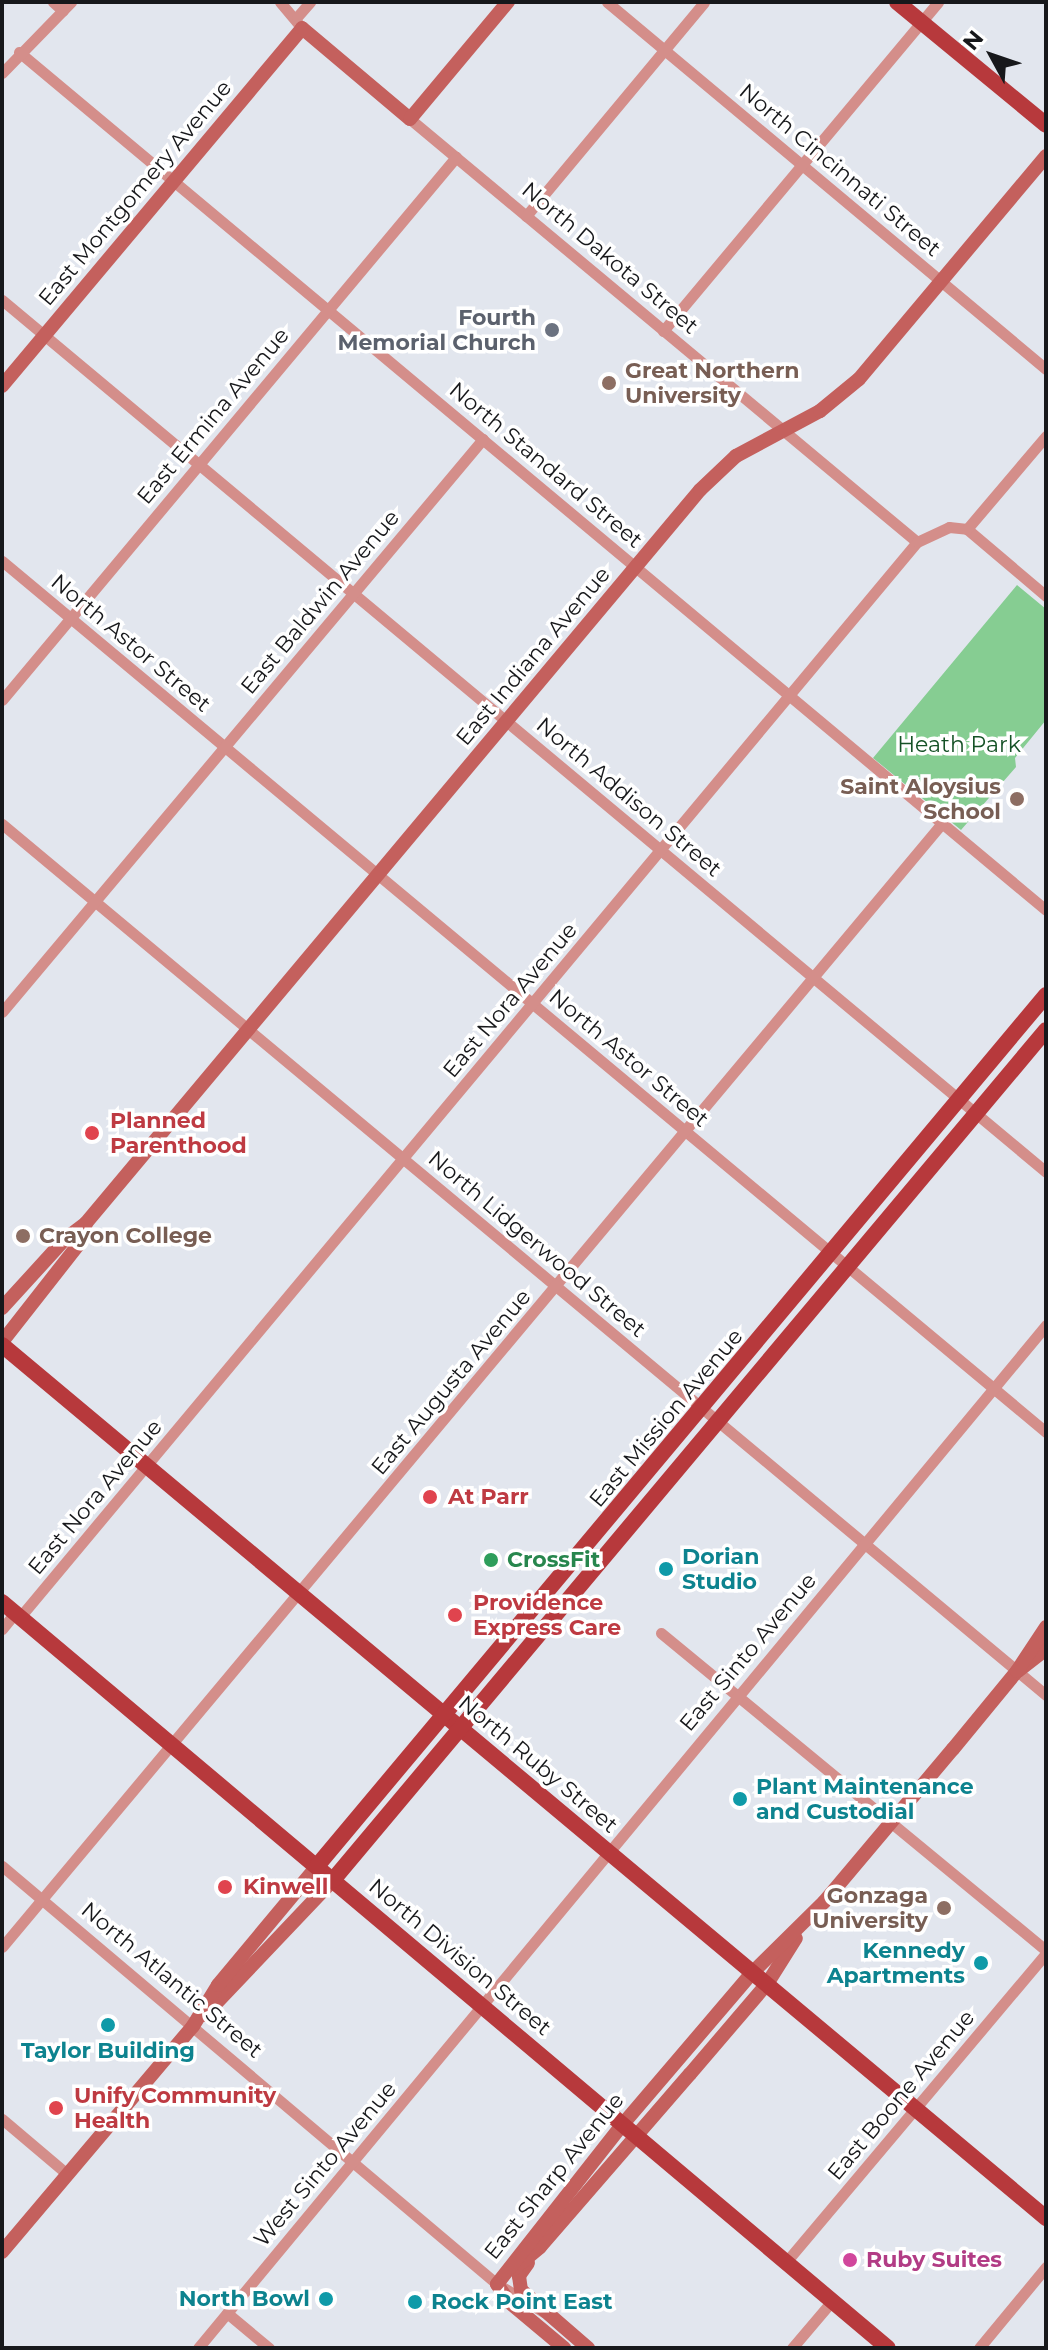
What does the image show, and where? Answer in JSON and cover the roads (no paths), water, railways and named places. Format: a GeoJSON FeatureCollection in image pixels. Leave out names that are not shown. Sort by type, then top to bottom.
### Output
{"type":"FeatureCollection","features":[{"type":"Feature","properties":{"kind":"main road"},"geometry":{"type":"LineString","coordinates":[[410,119],[508,2]]}},
{"type":"Feature","properties":{"kind":"main road"},"geometry":{"type":"LineString","coordinates":[[897,2],[1046,125]]}},
{"type":"Feature","properties":{"kind":"main road","name":"North Dakota Street"},"geometry":{"type":"LineString","coordinates":[[299,22],[410,119]]}},
{"type":"Feature","properties":{"kind":"main road","name":"East Montgomery Avenue"},"geometry":{"type":"LineString","coordinates":[[2,386],[172,182],[299,22]]}},
{"type":"Feature","properties":{"kind":"main road","name":"East Indiana Avenue"},"geometry":{"type":"LineString","coordinates":[[2,1308],[58,1245],[86,1223],[636,567],[736,456],[820,411],[859,379],[1046,156]]}},
{"type":"Feature","properties":{"kind":"main road","name":"East Mission Avenue"},"geometry":{"type":"LineString","coordinates":[[317,1866],[1046,995]]}},
{"type":"Feature","properties":{"kind":"main road","name":"East Mission Avenue"},"geometry":{"type":"LineString","coordinates":[[333,1880],[1046,1030]]}},
{"type":"Feature","properties":{"kind":"main road","name":"East Indiana Avenue"},"geometry":{"type":"LineString","coordinates":[[2,1344],[82,1240],[86,1223]]}},
{"type":"Feature","properties":{"kind":"main road","name":"North Ruby Street"},"geometry":{"type":"LineString","coordinates":[[2,1344],[1046,2218]]}},
{"type":"Feature","properties":{"kind":"main road","name":"North Division Street"},"geometry":{"type":"LineString","coordinates":[[12,1611],[888,2348]]}},
{"type":"Feature","properties":{"kind":"main road","name":"East Sharp Avenue"},"geometry":{"type":"LineString","coordinates":[[497,2284],[623,2124],[753,1972],[804,1924],[891,1822],[1017,1671],[1046,1627]]}},
{"type":"Feature","properties":{"kind":"main road","name":"East Sharp Avenue"},"geometry":{"type":"LineString","coordinates":[[1017,1671],[1046,1649]]}},
{"type":"Feature","properties":{"kind":"main road"},"geometry":{"type":"LineString","coordinates":[[193,2026],[218,1985],[317,1866]]}},
{"type":"Feature","properties":{"kind":"main road"},"geometry":{"type":"LineString","coordinates":[[2,2252],[193,2026],[333,1880]]}},
{"type":"Feature","properties":{"kind":"main road","name":"East Sharp Avenue"},"geometry":{"type":"LineString","coordinates":[[497,2284],[540,2247],[767,1984],[804,1924]]}},
{"type":"Feature","properties":{"kind":"main road"},"geometry":{"type":"LineString","coordinates":[[540,2247],[519,2282],[546,2313]]}},
{"type":"Feature","properties":{"kind":"main road","name":"North Atlantic Street"},"geometry":{"type":"LineString","coordinates":[[497,2284],[509,2302],[564,2348]]}},
{"type":"Feature","properties":{"kind":"main road","name":"North Atlantic Street"},"geometry":{"type":"LineString","coordinates":[[546,2313],[588,2348]]}},
{"type":"Feature","properties":{"kind":"street"},"geometry":{"type":"LineString","coordinates":[[53,2],[67,6]]}},
{"type":"Feature","properties":{"kind":"street","name":"North Dakota Street"},"geometry":{"type":"LineString","coordinates":[[280,2],[299,22]]}},
{"type":"Feature","properties":{"kind":"street","name":"East Montgomery Avenue"},"geometry":{"type":"LineString","coordinates":[[299,22],[310,2]]}},
{"type":"Feature","properties":{"kind":"street","name":"North Cincinnati Street"},"geometry":{"type":"LineString","coordinates":[[607,2],[1046,369]]}},
{"type":"Feature","properties":{"kind":"street"},"geometry":{"type":"LineString","coordinates":[[526,216],[704,2]]}},
{"type":"Feature","properties":{"kind":"street"},"geometry":{"type":"LineString","coordinates":[[663,331],[938,2]]}},
{"type":"Feature","properties":{"kind":"street"},"geometry":{"type":"LineString","coordinates":[[2,73],[19,52],[67,6]]}},
{"type":"Feature","properties":{"kind":"street","name":"North Standard Street"},"geometry":{"type":"LineString","coordinates":[[19,52],[1046,910]]}},
{"type":"Feature","properties":{"kind":"street","name":"North Dakota Street"},"geometry":{"type":"LineString","coordinates":[[410,119],[917,542]]}},
{"type":"Feature","properties":{"kind":"street","name":"East Ermina Avenue"},"geometry":{"type":"LineString","coordinates":[[2,700],[456,157]]}},
{"type":"Feature","properties":{"kind":"street","name":"North Addison Street"},"geometry":{"type":"LineString","coordinates":[[2,300],[1046,1172]]}},
{"type":"Feature","properties":{"kind":"street"},"geometry":{"type":"LineString","coordinates":[[1046,436],[967,529],[1046,596]]}},
{"type":"Feature","properties":{"kind":"street","name":"East Baldwin Avenue"},"geometry":{"type":"LineString","coordinates":[[2,1012],[483,439]]}},
{"type":"Feature","properties":{"kind":"street","name":"East Nora Avenue"},"geometry":{"type":"LineString","coordinates":[[2,1629],[12,1611],[147,1466],[917,542],[949,527],[967,529]]}},
{"type":"Feature","properties":{"kind":"street","name":"North Astor Street"},"geometry":{"type":"LineString","coordinates":[[2,561],[1046,1432]]}},
{"type":"Feature","properties":{"kind":"street","name":"East Augusta Avenue"},"geometry":{"type":"LineString","coordinates":[[2,1947],[300,1596],[942,823]]}},
{"type":"Feature","properties":{"kind":"street","name":"North Lidgerwood Street"},"geometry":{"type":"LineString","coordinates":[[2,824],[1046,1695]]}},
{"type":"Feature","properties":{"kind":"street","name":"East Sinto Avenue"},"geometry":{"type":"LineString","coordinates":[[484,2006],[1046,1325]]}},
{"type":"Feature","properties":{"kind":"street"},"geometry":{"type":"LineString","coordinates":[[661,1633],[1046,1951]]}},
{"type":"Feature","properties":{"kind":"street","name":"North Atlantic Street"},"geometry":{"type":"LineString","coordinates":[[2,1866],[497,2284],[546,2313]]}},
{"type":"Feature","properties":{"kind":"street","name":"East Boone Avenue"},"geometry":{"type":"LineString","coordinates":[[786,2262],[1046,1951]]}},
{"type":"Feature","properties":{"kind":"street","name":"West Sinto Avenue"},"geometry":{"type":"LineString","coordinates":[[198,2348],[484,2006]]}},
{"type":"Feature","properties":{"kind":"street"},"geometry":{"type":"LineString","coordinates":[[2,2119],[67,2174]]}},
{"type":"Feature","properties":{"kind":"street"},"geometry":{"type":"LineString","coordinates":[[979,2348],[1046,2267]]}},
{"type":"Feature","properties":{"kind":"street"},"geometry":{"type":"LineString","coordinates":[[792,2348],[832,2301]]}},
{"type":"Feature","properties":{"kind":"street"},"geometry":{"type":"LineString","coordinates":[[227,2313],[269,2348]]}},
{"type":"Feature","properties":{"kind":"place","name":"Fourth Memorial Church"},"geometry":{"type":"Point","coordinates":[552,330]}},
{"type":"Feature","properties":{"kind":"place","name":"Great Northern University"},"geometry":{"type":"Point","coordinates":[609,383]}},
{"type":"Feature","properties":{"kind":"place","name":"Saint Aloysius School"},"geometry":{"type":"Point","coordinates":[1017,799]}},
{"type":"Feature","properties":{"kind":"place","name":"Planned Parenthood"},"geometry":{"type":"Point","coordinates":[92,1133]}},
{"type":"Feature","properties":{"kind":"place","name":"Crayon College"},"geometry":{"type":"Point","coordinates":[23,1236]}},
{"type":"Feature","properties":{"kind":"place","name":"At Parr"},"geometry":{"type":"Point","coordinates":[430,1497]}},
{"type":"Feature","properties":{"kind":"place","name":"CrossFit"},"geometry":{"type":"Point","coordinates":[491,1560]}},
{"type":"Feature","properties":{"kind":"place","name":"Dorian Studio"},"geometry":{"type":"Point","coordinates":[666,1569]}},
{"type":"Feature","properties":{"kind":"place","name":"Providence Express Care"},"geometry":{"type":"Point","coordinates":[455,1615]}},
{"type":"Feature","properties":{"kind":"place","name":"Plant Maintenance and Custodial"},"geometry":{"type":"Point","coordinates":[740,1799]}},
{"type":"Feature","properties":{"kind":"place","name":"Kinwell"},"geometry":{"type":"Point","coordinates":[225,1887]}},
{"type":"Feature","properties":{"kind":"place","name":"Gonzaga University"},"geometry":{"type":"Point","coordinates":[944,1908]}},
{"type":"Feature","properties":{"kind":"place","name":"Kennedy Apartments"},"geometry":{"type":"Point","coordinates":[981,1963]}},
{"type":"Feature","properties":{"kind":"place","name":"Taylor Building"},"geometry":{"type":"Point","coordinates":[108,2025]}},
{"type":"Feature","properties":{"kind":"place","name":"Unify Community Health"},"geometry":{"type":"Point","coordinates":[56,2108]}},
{"type":"Feature","properties":{"kind":"place","name":"Ruby Suites"},"geometry":{"type":"Point","coordinates":[850,2260]}},
{"type":"Feature","properties":{"kind":"place","name":"North Bowl"},"geometry":{"type":"Point","coordinates":[326,2299]}},
{"type":"Feature","properties":{"kind":"place","name":"Rock Point East"},"geometry":{"type":"Point","coordinates":[415,2302]}},
{"type":"Feature","properties":{"kind":"park label","name":"Heath Park"},"geometry":{"type":"Point","coordinates":[959,745]}}]}
